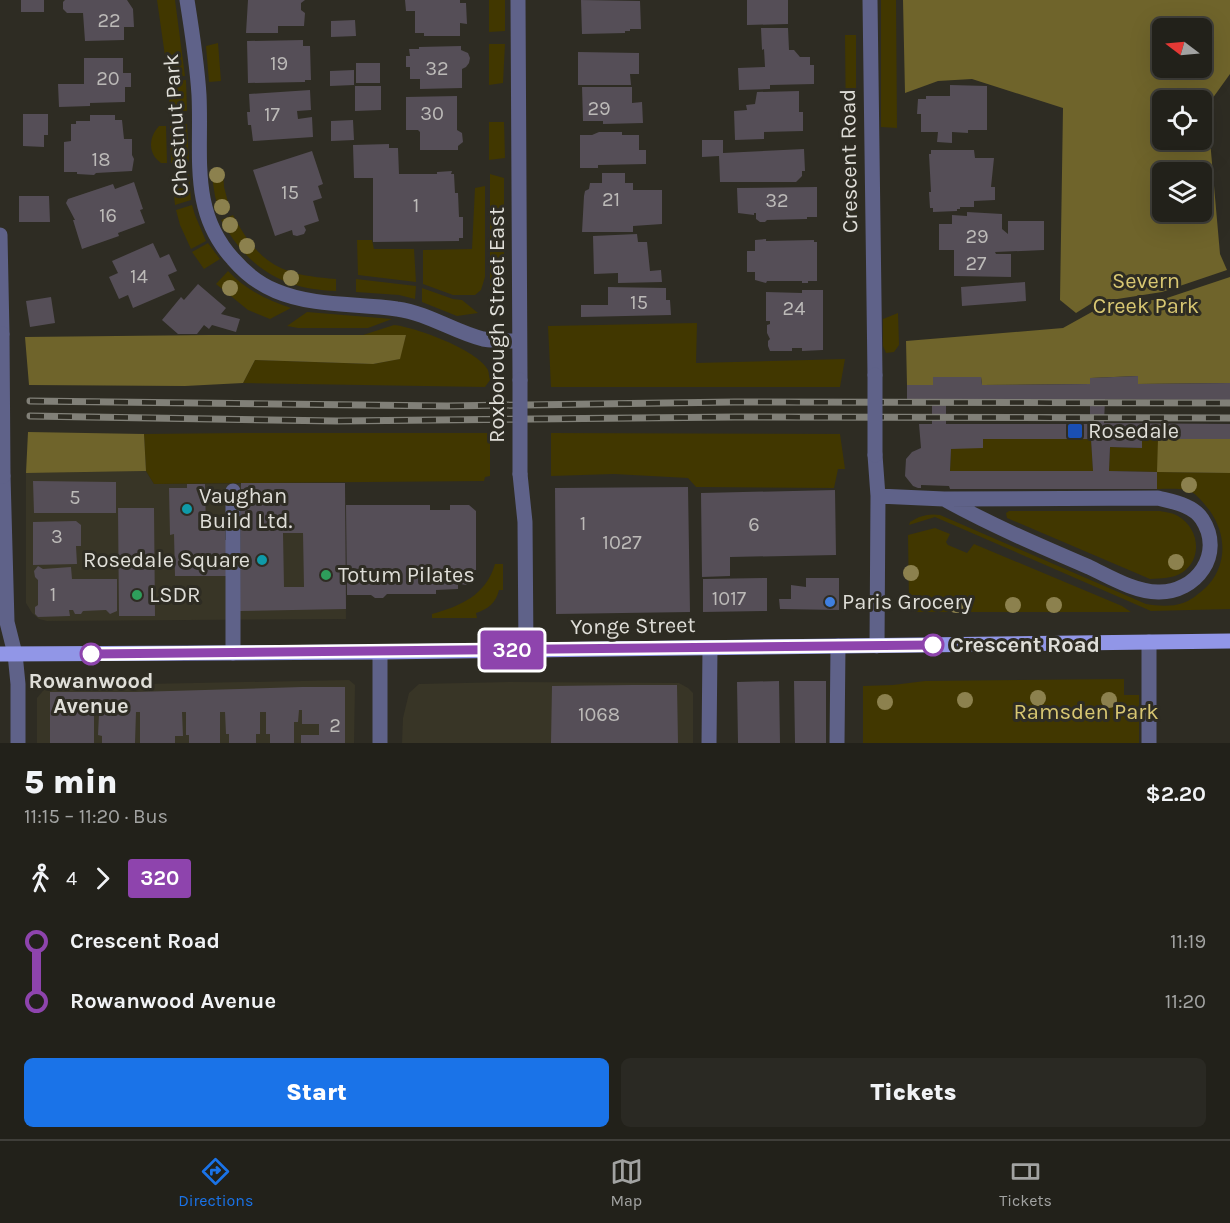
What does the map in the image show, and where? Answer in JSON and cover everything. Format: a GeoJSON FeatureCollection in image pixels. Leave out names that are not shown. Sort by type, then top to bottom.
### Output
{"type":"FeatureCollection","features":[{"type":"Feature","properties":{"kind":"main road","name":"Yonge Street"},"geometry":{"type":"LineString","coordinates":[[8,654],[380,652],[1230,641]]}},
{"type":"Feature","properties":{"kind":"street","name":"Chestnut Park"},"geometry":{"type":"LineString","coordinates":[[187,0],[195,47],[199,95],[201,196],[213,232],[226,252],[244,271],[277,291],[298,298],[400,309],[417,313],[480,338],[519,341]]}},
{"type":"Feature","properties":{"kind":"street","name":"Roxborough Street East"},"geometry":{"type":"LineString","coordinates":[[518,0],[520,474],[525,522],[526,650]]}},
{"type":"Feature","properties":{"kind":"street","name":"Crescent Road"},"geometry":{"type":"LineString","coordinates":[[870,0],[875,455],[878,496],[876,646]]}},
{"type":"Feature","properties":{"kind":"street"},"geometry":{"type":"LineString","coordinates":[[0,235],[8,654],[18,684],[18,743]]}},
{"type":"Feature","properties":{"kind":"street"},"geometry":{"type":"LineString","coordinates":[[233,491],[233,653]]}},
{"type":"Feature","properties":{"kind":"street"},"geometry":{"type":"LineString","coordinates":[[878,496],[944,499],[1158,498],[1190,508],[1202,518],[1208,532],[1210,548],[1199,576],[1189,585],[1172,591],[1156,592],[1131,586],[1004,531],[944,499]]}},
{"type":"Feature","properties":{"kind":"street"},"geometry":{"type":"LineString","coordinates":[[1149,642],[1149,743]]}},
{"type":"Feature","properties":{"kind":"street"},"geometry":{"type":"LineString","coordinates":[[837,743],[838,646]]}},
{"type":"Feature","properties":{"kind":"street"},"geometry":{"type":"LineString","coordinates":[[709,743],[710,648]]}},
{"type":"Feature","properties":{"kind":"street"},"geometry":{"type":"LineString","coordinates":[[380,652],[380,743]]}},
{"type":"Feature","properties":{"kind":"shaded area"},"geometry":{"type":"Polygon","coordinates":[[[146,471],[154,484],[345,483],[346,619],[47,621],[39,619],[26,603],[26,473],[146,471]]]}},
{"type":"Feature","properties":{"kind":"shaded area"},"geometry":{"type":"Polygon","coordinates":[[[349,680],[355,685],[354,743],[37,743],[37,698],[47,686],[349,680]]]}},
{"type":"Feature","properties":{"kind":"shaded area"},"geometry":{"type":"Polygon","coordinates":[[[679,683],[693,693],[693,743],[402,743],[403,718],[409,693],[419,684],[679,683]]]}},
{"type":"Feature","properties":{"kind":"green space"},"geometry":{"type":"Polygon","coordinates":[[[157,0],[175,0],[185,76],[168,77],[157,0]]]}},
{"type":"Feature","properties":{"kind":"green space"},"geometry":{"type":"Polygon","coordinates":[[[489,0],[505,0],[505,31],[489,32],[489,0]]]}},
{"type":"Feature","properties":{"kind":"green space"},"geometry":{"type":"Polygon","coordinates":[[[881,0],[896,0],[897,128],[881,127],[881,0]]]}},
{"type":"Feature","properties":{"kind":"green space","name":"Severn Creek Park"},"geometry":{"type":"Polygon","coordinates":[[[903,0],[1230,0],[1230,74],[1212,99],[1212,90],[1152,90],[1152,150],[1211,150],[1212,162],[1152,162],[1152,222],[1212,222],[1212,163],[1220,254],[1227,270],[1162,292],[1092,303],[1076,313],[1060,300],[1063,108],[972,79],[938,81],[905,93],[903,0]]]}},
{"type":"Feature","properties":{"kind":"green space"},"geometry":{"type":"Polygon","coordinates":[[[845,35],[856,35],[856,131],[846,131],[845,35]]]}},
{"type":"Feature","properties":{"kind":"green space"},"geometry":{"type":"Polygon","coordinates":[[[218,43],[221,81],[209,82],[206,46],[218,43]]]}},
{"type":"Feature","properties":{"kind":"green space"},"geometry":{"type":"Polygon","coordinates":[[[489,44],[505,44],[503,83],[489,85],[489,44]]]}},
{"type":"Feature","properties":{"kind":"green space"},"geometry":{"type":"Polygon","coordinates":[[[186,80],[187,111],[170,112],[168,81],[186,80]]]}},
{"type":"Feature","properties":{"kind":"green space"},"geometry":{"type":"Polygon","coordinates":[[[489,122],[504,122],[505,158],[489,160],[489,122]]]}},
{"type":"Feature","properties":{"kind":"green space"},"geometry":{"type":"Polygon","coordinates":[[[187,124],[189,162],[171,163],[170,126],[187,124]]]}},
{"type":"Feature","properties":{"kind":"green space"},"geometry":{"type":"Polygon","coordinates":[[[159,126],[166,126],[167,163],[161,163],[152,151],[151,141],[159,126]]]}},
{"type":"Feature","properties":{"kind":"green space"},"geometry":{"type":"Polygon","coordinates":[[[856,153],[857,217],[854,220],[846,220],[845,154],[856,153]]]}},
{"type":"Feature","properties":{"kind":"green space"},"geometry":{"type":"Polygon","coordinates":[[[223,170],[224,187],[230,210],[220,214],[211,171],[223,170]]]}},
{"type":"Feature","properties":{"kind":"green space"},"geometry":{"type":"Polygon","coordinates":[[[189,173],[191,200],[175,205],[172,176],[189,173]]]}},
{"type":"Feature","properties":{"kind":"green space"},"geometry":{"type":"Polygon","coordinates":[[[490,174],[504,178],[504,287],[500,296],[490,291],[490,174]]]}},
{"type":"Feature","properties":{"kind":"green space"},"geometry":{"type":"Polygon","coordinates":[[[485,186],[485,277],[481,290],[475,295],[453,295],[423,284],[423,250],[472,249],[475,188],[485,186]]]}},
{"type":"Feature","properties":{"kind":"green space"},"geometry":{"type":"Polygon","coordinates":[[[192,205],[206,241],[191,249],[176,210],[192,205]]]}},
{"type":"Feature","properties":{"kind":"green space"},"geometry":{"type":"Polygon","coordinates":[[[233,215],[252,245],[262,256],[286,270],[336,279],[336,291],[299,286],[268,273],[242,251],[231,237],[221,220],[233,215]]]}},
{"type":"Feature","properties":{"kind":"green space"},"geometry":{"type":"Polygon","coordinates":[[[357,240],[372,240],[374,249],[414,249],[416,282],[358,275],[357,240]]]}},
{"type":"Feature","properties":{"kind":"green space"},"geometry":{"type":"Polygon","coordinates":[[[208,243],[220,259],[204,269],[192,252],[208,243]]]}},
{"type":"Feature","properties":{"kind":"green space"},"geometry":{"type":"Polygon","coordinates":[[[228,271],[257,294],[291,308],[270,319],[248,310],[216,284],[228,271]]]}},
{"type":"Feature","properties":{"kind":"green space"},"geometry":{"type":"Polygon","coordinates":[[[1230,277],[1230,383],[1138,384],[1138,376],[1091,378],[1090,384],[982,385],[981,377],[933,377],[933,385],[907,385],[906,341],[1063,328],[1099,308],[1167,298],[1230,277]]]}},
{"type":"Feature","properties":{"kind":"green space"},"geometry":{"type":"Polygon","coordinates":[[[356,279],[416,286],[415,299],[399,295],[356,292],[356,279]]]}},
{"type":"Feature","properties":{"kind":"green space"},"geometry":{"type":"Polygon","coordinates":[[[422,288],[462,300],[478,313],[457,316],[422,302],[422,288]]]}},
{"type":"Feature","properties":{"kind":"green space"},"geometry":{"type":"Polygon","coordinates":[[[307,312],[392,319],[368,328],[287,326],[307,312]]]}},
{"type":"Feature","properties":{"kind":"green space"},"geometry":{"type":"Polygon","coordinates":[[[898,313],[899,345],[894,352],[886,353],[883,346],[883,319],[898,313]]]}},
{"type":"Feature","properties":{"kind":"green space"},"geometry":{"type":"Polygon","coordinates":[[[697,323],[696,363],[845,359],[840,387],[551,387],[548,326],[697,323]]]}},
{"type":"Feature","properties":{"kind":"green space"},"geometry":{"type":"Polygon","coordinates":[[[394,325],[430,335],[472,355],[488,370],[490,380],[485,387],[243,383],[255,360],[373,364],[399,359],[406,335],[363,335],[394,325]]]}},
{"type":"Feature","properties":{"kind":"green space"},"geometry":{"type":"Polygon","coordinates":[[[406,335],[400,359],[373,364],[255,360],[243,383],[185,386],[29,385],[25,337],[406,335]]]}},
{"type":"Feature","properties":{"kind":"green space"},"geometry":{"type":"Polygon","coordinates":[[[28,432],[144,434],[146,471],[26,473],[28,432]]]}},
{"type":"Feature","properties":{"kind":"green space"},"geometry":{"type":"Polygon","coordinates":[[[490,433],[490,476],[485,477],[484,481],[154,484],[146,471],[144,434],[490,433]]]}},
{"type":"Feature","properties":{"kind":"green space"},"geometry":{"type":"Polygon","coordinates":[[[551,433],[840,434],[845,469],[838,469],[834,488],[696,487],[688,478],[614,474],[551,476],[551,433]]]}},
{"type":"Feature","properties":{"kind":"green space"},"geometry":{"type":"Polygon","coordinates":[[[983,439],[1091,439],[1093,471],[950,471],[951,449],[983,439]]]}},
{"type":"Feature","properties":{"kind":"green space"},"geometry":{"type":"Polygon","coordinates":[[[1142,439],[1158,439],[1158,472],[1230,473],[1230,609],[1151,611],[935,517],[909,525],[910,522],[921,517],[932,514],[940,515],[1146,604],[1169,606],[1186,602],[1203,590],[1217,572],[1222,552],[1220,531],[1210,511],[1193,492],[1183,489],[1157,489],[1157,472],[1109,471],[1110,447],[1141,448],[1142,439]]]}},
{"type":"Feature","properties":{"kind":"green space"},"geometry":{"type":"Polygon","coordinates":[[[1158,439],[1230,439],[1230,473],[1157,472],[1158,439]]]}},
{"type":"Feature","properties":{"kind":"green space"},"geometry":{"type":"Polygon","coordinates":[[[1009,511],[1160,511],[1178,516],[1185,521],[1194,535],[1196,551],[1194,559],[1183,572],[1171,577],[1150,579],[1007,518],[1006,513],[1009,511]]]}},
{"type":"Feature","properties":{"kind":"green space"},"geometry":{"type":"Polygon","coordinates":[[[935,528],[950,534],[946,542],[948,545],[967,553],[974,544],[1122,606],[1131,612],[916,612],[909,601],[908,535],[935,528]]]}},
{"type":"Feature","properties":{"kind":"green space"},"geometry":{"type":"Polygon","coordinates":[[[495,564],[503,564],[503,590],[499,590],[491,605],[476,613],[477,618],[432,618],[432,614],[471,598],[485,584],[495,564]]]}},
{"type":"Feature","properties":{"kind":"green space","name":"Ramsden Park"},"geometry":{"type":"Polygon","coordinates":[[[1124,679],[1124,695],[1139,695],[1139,743],[863,743],[863,686],[925,681],[1124,679]]]}},
{"type":"Feature","properties":{"kind":"building"},"geometry":{"type":"Polygon","coordinates":[[[21,0],[44,0],[44,12],[21,12],[21,0]]]}},
{"type":"Feature","properties":{"kind":"building"},"geometry":{"type":"Polygon","coordinates":[[[65,0],[127,0],[133,9],[134,27],[124,27],[124,40],[85,41],[83,13],[67,13],[63,9],[65,0]]]}},
{"type":"Feature","properties":{"kind":"building"},"geometry":{"type":"Polygon","coordinates":[[[248,0],[305,0],[301,3],[301,10],[305,13],[304,26],[278,26],[278,33],[246,33],[248,0]]]}},
{"type":"Feature","properties":{"kind":"building"},"geometry":{"type":"Polygon","coordinates":[[[405,0],[460,0],[460,3],[466,3],[467,24],[460,23],[460,36],[424,36],[424,33],[415,33],[415,11],[406,11],[405,0]]]}},
{"type":"Feature","properties":{"kind":"building"},"geometry":{"type":"Polygon","coordinates":[[[581,0],[640,1],[641,29],[630,29],[625,33],[582,34],[581,0]]]}},
{"type":"Feature","properties":{"kind":"building"},"geometry":{"type":"Polygon","coordinates":[[[747,0],[788,0],[788,24],[747,25],[747,0]]]}},
{"type":"Feature","properties":{"kind":"building"},"geometry":{"type":"Polygon","coordinates":[[[355,20],[356,36],[331,37],[331,21],[355,20]]]}},
{"type":"Feature","properties":{"kind":"building"},"geometry":{"type":"Polygon","coordinates":[[[761,28],[788,28],[789,50],[794,50],[800,57],[810,57],[810,65],[814,65],[814,84],[770,85],[770,89],[739,90],[738,68],[765,67],[761,28]]]}},
{"type":"Feature","properties":{"kind":"building"},"geometry":{"type":"Polygon","coordinates":[[[303,40],[303,46],[310,46],[311,80],[248,83],[247,41],[303,40]]]}},
{"type":"Feature","properties":{"kind":"building"},"geometry":{"type":"Polygon","coordinates":[[[461,46],[461,50],[468,53],[470,58],[469,63],[462,69],[462,88],[420,89],[420,79],[410,79],[410,67],[406,67],[406,56],[410,56],[409,49],[461,46]]]}},
{"type":"Feature","properties":{"kind":"building"},"geometry":{"type":"Polygon","coordinates":[[[578,52],[639,53],[639,74],[630,74],[631,85],[578,85],[578,52]]]}},
{"type":"Feature","properties":{"kind":"building"},"geometry":{"type":"Polygon","coordinates":[[[84,58],[123,58],[123,73],[131,73],[131,87],[125,87],[125,102],[59,107],[58,84],[84,84],[84,58]]]}},
{"type":"Feature","properties":{"kind":"building"},"geometry":{"type":"Polygon","coordinates":[[[356,63],[380,63],[380,83],[356,83],[356,63]]]}},
{"type":"Feature","properties":{"kind":"building"},"geometry":{"type":"Polygon","coordinates":[[[354,70],[354,85],[330,86],[330,71],[354,70]]]}},
{"type":"Feature","properties":{"kind":"building"},"geometry":{"type":"Polygon","coordinates":[[[950,85],[987,86],[987,130],[968,130],[968,133],[952,132],[952,143],[937,142],[938,132],[921,132],[921,114],[917,114],[918,99],[926,99],[926,96],[950,96],[950,85]]]}},
{"type":"Feature","properties":{"kind":"building"},"geometry":{"type":"Polygon","coordinates":[[[355,86],[381,86],[381,110],[355,111],[355,86]]]}},
{"type":"Feature","properties":{"kind":"building"},"geometry":{"type":"Polygon","coordinates":[[[582,87],[632,87],[632,103],[642,102],[643,123],[603,124],[603,121],[583,121],[582,87]]]}},
{"type":"Feature","properties":{"kind":"building"},"geometry":{"type":"Polygon","coordinates":[[[310,90],[311,110],[297,111],[298,119],[312,117],[313,137],[253,141],[251,125],[248,125],[249,94],[310,90]]]}},
{"type":"Feature","properties":{"kind":"building"},"geometry":{"type":"Polygon","coordinates":[[[799,91],[799,112],[803,112],[803,131],[764,132],[764,139],[735,140],[734,111],[747,110],[746,105],[755,104],[757,92],[799,91]]]}},
{"type":"Feature","properties":{"kind":"building"},"geometry":{"type":"Polygon","coordinates":[[[457,96],[457,130],[462,133],[463,142],[458,146],[458,150],[420,150],[420,132],[406,130],[406,97],[457,96]]]}},
{"type":"Feature","properties":{"kind":"building"},"geometry":{"type":"Polygon","coordinates":[[[23,114],[48,114],[48,135],[44,135],[44,147],[23,146],[23,114]]]}},
{"type":"Feature","properties":{"kind":"building"},"geometry":{"type":"Polygon","coordinates":[[[90,115],[115,115],[115,120],[122,120],[124,139],[132,139],[134,159],[132,171],[94,175],[64,172],[64,142],[71,141],[71,124],[76,124],[76,121],[90,121],[90,115]]]}},
{"type":"Feature","properties":{"kind":"building"},"geometry":{"type":"Polygon","coordinates":[[[353,120],[354,140],[331,141],[331,121],[353,120]]]}},
{"type":"Feature","properties":{"kind":"building"},"geometry":{"type":"Polygon","coordinates":[[[599,132],[639,135],[639,150],[646,150],[646,164],[598,165],[598,168],[580,168],[580,135],[592,135],[599,132]]]}},
{"type":"Feature","properties":{"kind":"building"},"geometry":{"type":"Polygon","coordinates":[[[702,140],[723,140],[723,153],[804,149],[805,171],[802,171],[802,176],[796,182],[720,182],[719,156],[702,157],[702,140]]]}},
{"type":"Feature","properties":{"kind":"building"},"geometry":{"type":"Polygon","coordinates":[[[389,144],[389,148],[398,148],[399,174],[437,174],[437,172],[452,171],[455,193],[458,193],[459,217],[463,217],[463,238],[459,238],[459,241],[373,242],[373,178],[354,178],[353,145],[389,144]]]}},
{"type":"Feature","properties":{"kind":"building"},"geometry":{"type":"Polygon","coordinates":[[[931,150],[974,150],[975,158],[994,158],[991,187],[995,187],[995,200],[974,201],[974,207],[960,207],[957,211],[933,212],[933,208],[930,208],[929,192],[931,192],[929,154],[931,150]]]}},
{"type":"Feature","properties":{"kind":"building"},"geometry":{"type":"Polygon","coordinates":[[[312,151],[323,184],[318,186],[322,198],[313,201],[319,221],[304,226],[306,230],[304,234],[293,235],[292,230],[275,236],[253,170],[312,151]]]}},
{"type":"Feature","properties":{"kind":"building"},"geometry":{"type":"Polygon","coordinates":[[[602,173],[625,173],[625,183],[633,183],[633,190],[662,190],[662,224],[633,226],[633,232],[582,232],[585,191],[589,189],[590,183],[602,183],[602,173]]]}},
{"type":"Feature","properties":{"kind":"building"},"geometry":{"type":"Polygon","coordinates":[[[134,182],[145,223],[118,233],[119,236],[82,249],[73,220],[75,220],[66,203],[68,199],[113,184],[115,189],[134,182]]]}},
{"type":"Feature","properties":{"kind":"building"},"geometry":{"type":"Polygon","coordinates":[[[817,187],[817,217],[760,222],[756,219],[756,213],[754,215],[738,213],[737,188],[817,187]]]}},
{"type":"Feature","properties":{"kind":"building"},"geometry":{"type":"Polygon","coordinates":[[[19,196],[49,196],[50,222],[19,222],[19,196]]]}},
{"type":"Feature","properties":{"kind":"building"},"geometry":{"type":"Polygon","coordinates":[[[967,212],[1002,214],[1002,229],[1008,234],[1008,221],[1044,221],[1044,250],[995,252],[996,254],[1011,254],[1011,277],[954,276],[954,250],[939,250],[939,224],[952,224],[952,215],[967,216],[967,212]]]}},
{"type":"Feature","properties":{"kind":"building"},"geometry":{"type":"Polygon","coordinates":[[[637,234],[638,242],[647,242],[650,271],[661,270],[662,282],[618,283],[618,273],[594,274],[593,236],[637,234]]]}},
{"type":"Feature","properties":{"kind":"building"},"geometry":{"type":"Polygon","coordinates":[[[766,239],[766,241],[814,240],[817,242],[817,281],[802,283],[802,281],[767,281],[766,283],[755,280],[755,272],[747,272],[747,251],[755,251],[755,240],[766,239]]]}},
{"type":"Feature","properties":{"kind":"building"},"geometry":{"type":"Polygon","coordinates":[[[153,243],[160,258],[169,254],[177,271],[168,275],[175,290],[133,308],[128,295],[119,299],[109,277],[118,273],[112,261],[153,243]]]}},
{"type":"Feature","properties":{"kind":"building"},"geometry":{"type":"Polygon","coordinates":[[[1025,282],[1026,301],[962,306],[961,287],[1025,282]]]}},
{"type":"Feature","properties":{"kind":"building"},"geometry":{"type":"Polygon","coordinates":[[[198,284],[226,308],[221,314],[240,319],[236,332],[212,325],[209,329],[204,325],[197,334],[178,334],[162,320],[181,297],[184,300],[198,284]]]}},
{"type":"Feature","properties":{"kind":"building"},"geometry":{"type":"Polygon","coordinates":[[[608,287],[666,288],[666,300],[670,300],[671,315],[581,317],[581,305],[608,305],[608,287]]]}},
{"type":"Feature","properties":{"kind":"building"},"geometry":{"type":"Polygon","coordinates":[[[802,290],[823,290],[823,350],[802,351],[802,348],[792,348],[792,351],[770,351],[767,325],[770,321],[766,321],[766,292],[802,293],[802,290]]]}},
{"type":"Feature","properties":{"kind":"building"},"geometry":{"type":"Polygon","coordinates":[[[51,297],[55,323],[30,327],[26,301],[51,297]]]}},
{"type":"Feature","properties":{"kind":"building","name":"Rosedale"},"geometry":{"type":"Polygon","coordinates":[[[1138,376],[1138,384],[1230,383],[1230,400],[1105,399],[1104,423],[1230,424],[1230,439],[1142,439],[1142,448],[1110,447],[1109,471],[1157,472],[1157,489],[950,489],[949,486],[921,485],[921,488],[918,488],[913,486],[905,476],[906,459],[912,452],[921,448],[919,424],[932,424],[932,400],[907,400],[907,385],[933,385],[933,377],[981,377],[982,385],[1090,384],[1090,378],[1138,376]],[[946,399],[946,424],[1090,424],[1090,400],[946,399]],[[983,439],[983,448],[951,449],[950,471],[1093,471],[1091,439],[983,439]]]}},
{"type":"Feature","properties":{"kind":"building"},"geometry":{"type":"Polygon","coordinates":[[[33,481],[116,482],[116,513],[34,513],[33,481]]]}},
{"type":"Feature","properties":{"kind":"building","name":"Rosedale Square"},"geometry":{"type":"Polygon","coordinates":[[[241,483],[345,483],[346,609],[240,611],[241,483]],[[283,533],[284,587],[304,587],[303,533],[283,533]]]}},
{"type":"Feature","properties":{"kind":"building","name":"Vaughan Build Ltd."},"geometry":{"type":"Polygon","coordinates":[[[187,484],[205,484],[206,530],[225,530],[228,576],[175,576],[174,534],[170,535],[169,488],[187,488],[187,484]]]}},
{"type":"Feature","properties":{"kind":"building"},"geometry":{"type":"Polygon","coordinates":[[[688,487],[690,612],[556,614],[555,488],[688,487]]]}},
{"type":"Feature","properties":{"kind":"building"},"geometry":{"type":"Polygon","coordinates":[[[835,490],[836,555],[730,557],[730,576],[702,577],[701,493],[835,490]]]}},
{"type":"Feature","properties":{"kind":"building"},"geometry":{"type":"Polygon","coordinates":[[[346,505],[430,505],[430,510],[450,510],[450,505],[469,505],[476,511],[476,570],[471,570],[473,579],[466,585],[458,582],[458,589],[436,590],[436,594],[387,594],[383,598],[375,598],[371,595],[347,595],[346,505]]]}},
{"type":"Feature","properties":{"kind":"building"},"geometry":{"type":"Polygon","coordinates":[[[118,508],[154,508],[155,616],[119,616],[118,508]]]}},
{"type":"Feature","properties":{"kind":"building"},"geometry":{"type":"Polygon","coordinates":[[[76,521],[81,525],[81,546],[76,546],[77,564],[33,565],[33,522],[76,521]]]}},
{"type":"Feature","properties":{"kind":"building"},"geometry":{"type":"Polygon","coordinates":[[[38,566],[43,569],[71,567],[72,579],[117,579],[117,611],[110,614],[106,610],[83,611],[81,614],[75,614],[73,610],[69,610],[70,616],[38,617],[35,614],[35,607],[38,605],[38,580],[34,571],[38,566]]]}},
{"type":"Feature","properties":{"kind":"building"},"geometry":{"type":"Polygon","coordinates":[[[767,578],[767,611],[703,612],[703,579],[767,578]]]}},
{"type":"Feature","properties":{"kind":"building"},"geometry":{"type":"Polygon","coordinates":[[[806,578],[839,578],[839,610],[780,609],[779,599],[791,599],[791,585],[806,587],[806,578]]]}},
{"type":"Feature","properties":{"kind":"building"},"geometry":{"type":"Polygon","coordinates":[[[779,681],[780,743],[738,743],[737,682],[779,681]]]}},
{"type":"Feature","properties":{"kind":"building"},"geometry":{"type":"Polygon","coordinates":[[[794,681],[826,681],[826,743],[795,743],[794,681]]]}},
{"type":"Feature","properties":{"kind":"building"},"geometry":{"type":"Polygon","coordinates":[[[677,685],[678,743],[551,743],[552,686],[677,685]]]}},
{"type":"Feature","properties":{"kind":"building"},"geometry":{"type":"Polygon","coordinates":[[[345,687],[345,743],[301,743],[301,735],[319,735],[319,724],[302,724],[302,710],[299,710],[298,722],[294,722],[294,743],[270,743],[270,734],[266,734],[266,712],[260,712],[260,734],[256,734],[256,743],[229,743],[229,734],[226,734],[225,712],[220,712],[220,743],[189,743],[189,735],[186,735],[186,712],[182,712],[183,736],[175,736],[175,743],[140,743],[140,712],[136,712],[135,743],[102,743],[102,736],[98,735],[99,714],[94,714],[94,743],[50,743],[50,692],[345,687]]]}},
{"type":"Feature","properties":{"kind":"railway"},"geometry":{"type":"LineString","coordinates":[[30,401],[447,406],[734,402],[1230,403]]}},
{"type":"Feature","properties":{"kind":"railway"},"geometry":{"type":"LineString","coordinates":[[30,416],[337,421],[735,417],[1230,418]]}},
{"type":"Feature","properties":{"kind":"bus line","name":"320"},"geometry":{"type":"LineString","coordinates":[[91,654],[933,645]]}},
{"type":"Feature","properties":{"kind":"place","name":"Rosedale"},"geometry":{"type":"Point","coordinates":[1075,431]}},
{"type":"Feature","properties":{"kind":"place","name":"Vaughan Build Ltd."},"geometry":{"type":"Point","coordinates":[187,509]}},
{"type":"Feature","properties":{"kind":"place","name":"Rosedale Square"},"geometry":{"type":"Point","coordinates":[262,560]}},
{"type":"Feature","properties":{"kind":"place","name":"Totum Pilates"},"geometry":{"type":"Point","coordinates":[326,575]}},
{"type":"Feature","properties":{"kind":"place","name":"LSDR"},"geometry":{"type":"Point","coordinates":[137,595]}},
{"type":"Feature","properties":{"kind":"place","name":"Paris Grocery"},"geometry":{"type":"Point","coordinates":[830,602]}},
{"type":"Feature","properties":{"kind":"place","name":"Crescent Road"},"geometry":{"type":"Point","coordinates":[933,645]}},
{"type":"Feature","properties":{"kind":"place","name":"Rowanwood Avenue"},"geometry":{"type":"Point","coordinates":[91,654]}}]}
